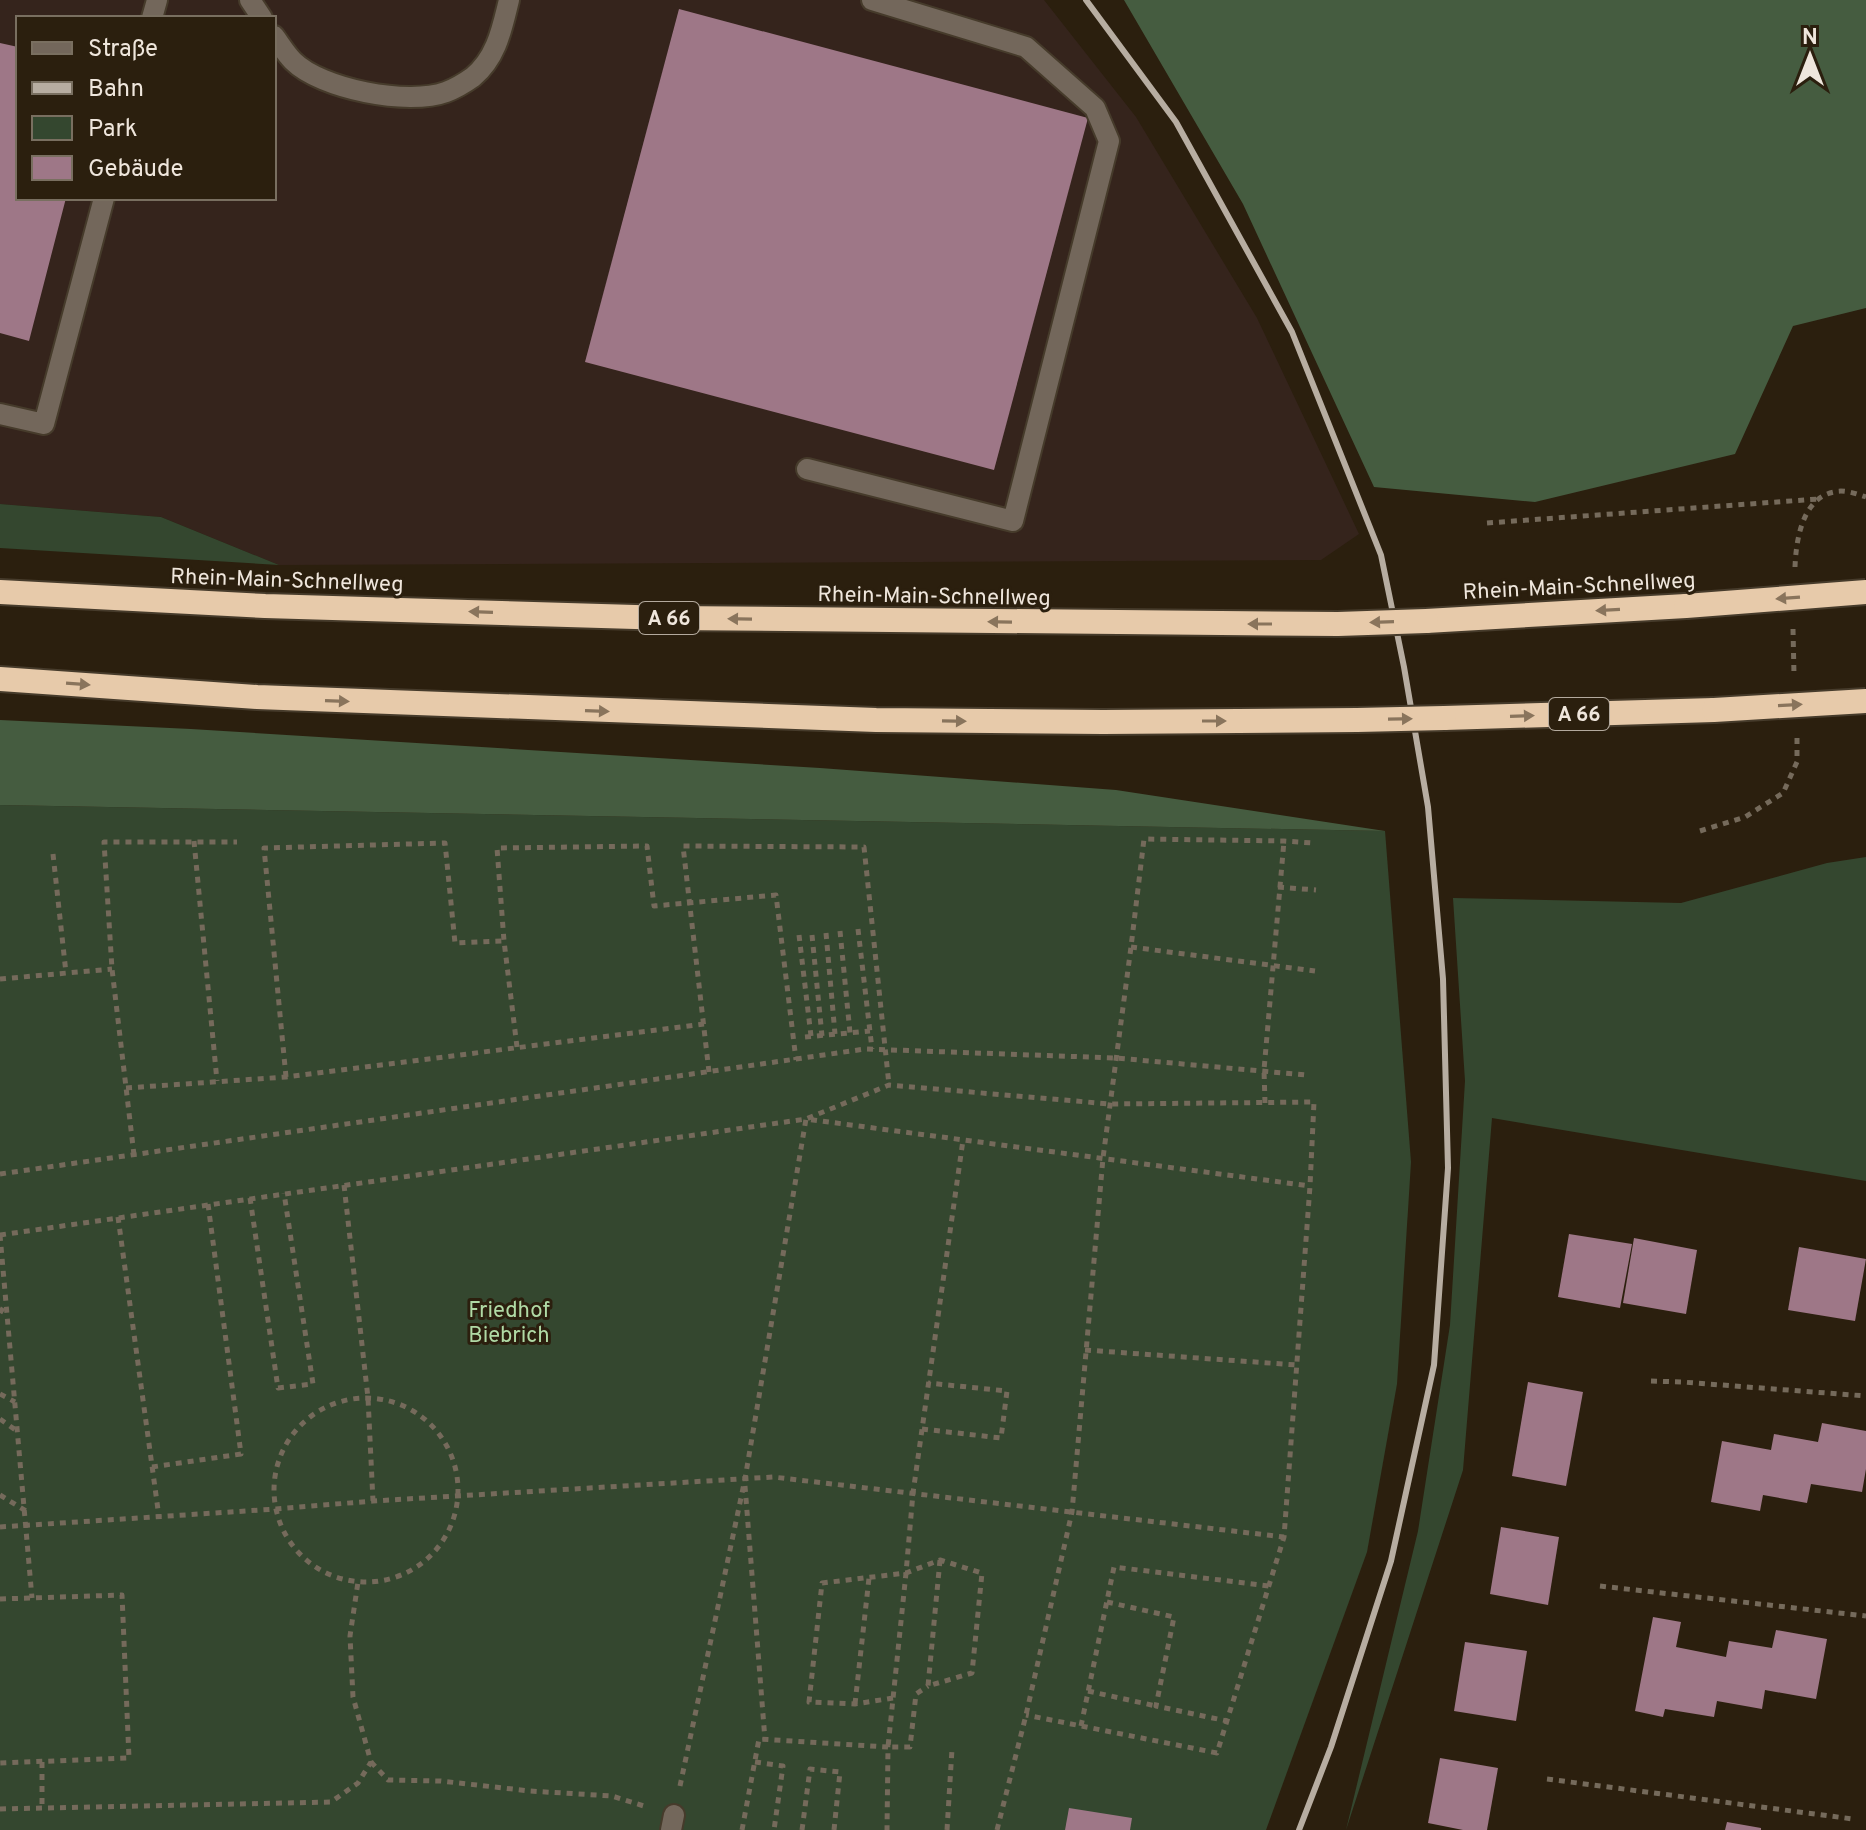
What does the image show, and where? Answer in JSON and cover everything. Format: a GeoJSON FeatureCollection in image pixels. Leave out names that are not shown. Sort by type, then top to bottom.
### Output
{"type":"FeatureCollection","features":[{"type":"Feature","properties":{"kind":"highway","name":"Rhein-Main-Schnellweg"},"geometry":{"type":"LineString","coordinates":[[0,592],[265,606],[669,618],[1338,624],[1686,606],[1866,592]]}},
{"type":"Feature","properties":{"kind":"highway","name":"A 66"},"geometry":{"type":"LineString","coordinates":[[0,679],[257,697],[876,720],[1357,720],[1714,710],[1866,701]]}},
{"type":"Feature","properties":{"kind":"lane"},"geometry":{"type":"LineString","coordinates":[[276,39],[294,62],[324,80],[367,93],[407,97],[445,93],[473,76],[497,46],[509,0]]}},
{"type":"Feature","properties":{"kind":"lane"},"geometry":{"type":"LineString","coordinates":[[807,469],[1013,521],[1109,141],[1095,108],[1026,47],[872,0]]}},
{"type":"Feature","properties":{"kind":"lane"},"geometry":{"type":"LineString","coordinates":[[0,414],[44,424],[103,200]]}},
{"type":"Feature","properties":{"kind":"path"},"geometry":{"type":"LineString","coordinates":[[1795,574],[1796,545],[1807,512],[1819,499],[1834,491],[1866,497]]}},
{"type":"Feature","properties":{"kind":"path"},"geometry":{"type":"LineString","coordinates":[[1487,523],[1819,499]]}},
{"type":"Feature","properties":{"kind":"path"},"geometry":{"type":"LineString","coordinates":[[1793,618],[1794,675]]}},
{"type":"Feature","properties":{"kind":"path"},"geometry":{"type":"LineString","coordinates":[[1700,831],[1745,817],[1783,793],[1797,762],[1796,733]]}},
{"type":"Feature","properties":{"kind":"path"},"geometry":{"type":"LineString","coordinates":[[997,1830],[1072,1512],[1103,1158],[1144,839],[1313,843]]}},
{"type":"Feature","properties":{"kind":"path"},"geometry":{"type":"LineString","coordinates":[[194,841],[217,1081]]}},
{"type":"Feature","properties":{"kind":"path"},"geometry":{"type":"LineString","coordinates":[[1265,1103],[1264,1070],[1271,966],[1284,841]]}},
{"type":"Feature","properties":{"kind":"path"},"geometry":{"type":"LineString","coordinates":[[134,1155],[112,969],[104,842],[237,842]]}},
{"type":"Feature","properties":{"kind":"path"},"geometry":{"type":"LineString","coordinates":[[286,1077],[264,848],[445,843],[455,943],[504,941]]}},
{"type":"Feature","properties":{"kind":"path"},"geometry":{"type":"LineString","coordinates":[[517,1047],[497,848],[647,846],[654,906],[776,895],[796,1060]]}},
{"type":"Feature","properties":{"kind":"path"},"geometry":{"type":"LineString","coordinates":[[709,1072],[683,846],[864,847],[889,1085]]}},
{"type":"Feature","properties":{"kind":"path"},"geometry":{"type":"LineString","coordinates":[[53,854],[66,973]]}},
{"type":"Feature","properties":{"kind":"path"},"geometry":{"type":"LineString","coordinates":[[1278,887],[1316,890]]}},
{"type":"Feature","properties":{"kind":"path"},"geometry":{"type":"LineString","coordinates":[[858,929],[872,1049]]}},
{"type":"Feature","properties":{"kind":"path"},"geometry":{"type":"LineString","coordinates":[[840,931],[850,1033]]}},
{"type":"Feature","properties":{"kind":"path"},"geometry":{"type":"LineString","coordinates":[[826,933],[835,1034]]}},
{"type":"Feature","properties":{"kind":"path"},"geometry":{"type":"LineString","coordinates":[[799,935],[808,1037],[870,1031]]}},
{"type":"Feature","properties":{"kind":"path"},"geometry":{"type":"LineString","coordinates":[[812,935],[822,1036]]}},
{"type":"Feature","properties":{"kind":"path"},"geometry":{"type":"LineString","coordinates":[[1131,947],[1315,971]]}},
{"type":"Feature","properties":{"kind":"path"},"geometry":{"type":"LineString","coordinates":[[0,979],[112,969]]}},
{"type":"Feature","properties":{"kind":"path"},"geometry":{"type":"LineString","coordinates":[[126,1088],[286,1077],[704,1024]]}},
{"type":"Feature","properties":{"kind":"path"},"geometry":{"type":"LineString","coordinates":[[0,1174],[872,1049],[1116,1058],[1306,1075]]}},
{"type":"Feature","properties":{"kind":"path"},"geometry":{"type":"LineString","coordinates":[[32,1598],[0,1235],[806,1119],[889,1085],[1110,1104],[1314,1102],[1284,1537],[1217,1753],[1026,1715]]}},
{"type":"Feature","properties":{"kind":"path"},"geometry":{"type":"LineString","coordinates":[[806,1119],[1310,1186]]}},
{"type":"Feature","properties":{"kind":"path"},"geometry":{"type":"LineString","coordinates":[[358,1582],[350,1636],[353,1697],[371,1762],[388,1780],[441,1781],[612,1796],[672,1823],[745,1479],[806,1119]]}},
{"type":"Feature","properties":{"kind":"path"},"geometry":{"type":"LineString","coordinates":[[887,1830],[888,1747],[913,1493],[963,1140]]}},
{"type":"Feature","properties":{"kind":"path"},"geometry":{"type":"LineString","coordinates":[[344,1185],[368,1398],[373,1501]]}},
{"type":"Feature","properties":{"kind":"path"},"geometry":{"type":"LineString","coordinates":[[250,1198],[278,1388],[313,1384],[284,1193]]}},
{"type":"Feature","properties":{"kind":"path"},"geometry":{"type":"LineString","coordinates":[[152,1467],[241,1454],[208,1204]]}},
{"type":"Feature","properties":{"kind":"path"},"geometry":{"type":"LineString","coordinates":[[118,1217],[159,1517]]}},
{"type":"Feature","properties":{"kind":"path"},"geometry":{"type":"LineString","coordinates":[[0,1313],[6,1302]]}},
{"type":"Feature","properties":{"kind":"path"},"geometry":{"type":"LineString","coordinates":[[1085,1350],[1297,1365]]}},
{"type":"Feature","properties":{"kind":"path"},"geometry":{"type":"LineString","coordinates":[[1651,1381],[1866,1396]]}},
{"type":"Feature","properties":{"kind":"path"},"geometry":{"type":"LineString","coordinates":[[922,1429],[1001,1438],[1007,1391],[928,1383]]}},
{"type":"Feature","properties":{"kind":"path"},"geometry":{"type":"LineString","coordinates":[[0,1394],[15,1402]]}},
{"type":"Feature","properties":{"kind":"path"},"geometry":{"type":"LineString","coordinates":[[368,1398],[398,1403],[424,1418],[444,1440],[456,1467],[459,1497],[452,1526],[437,1550],[414,1569],[387,1580],[358,1582],[329,1575],[305,1559],[287,1537],[276,1509],[274,1482],[281,1455],[295,1431],[315,1413],[340,1401],[368,1398]]}},
{"type":"Feature","properties":{"kind":"path"},"geometry":{"type":"LineString","coordinates":[[0,1419],[18,1432]]}},
{"type":"Feature","properties":{"kind":"path"},"geometry":{"type":"LineString","coordinates":[[0,1527],[773,1477],[1284,1537]]}},
{"type":"Feature","properties":{"kind":"path"},"geometry":{"type":"LineString","coordinates":[[745,1479],[765,1740]]}},
{"type":"Feature","properties":{"kind":"path"},"geometry":{"type":"LineString","coordinates":[[0,1487],[1,1496],[26,1511]]}},
{"type":"Feature","properties":{"kind":"path"},"geometry":{"type":"LineString","coordinates":[[928,1686],[940,1560]]}},
{"type":"Feature","properties":{"kind":"path"},"geometry":{"type":"LineString","coordinates":[[742,1830],[759,1739],[910,1747],[916,1694],[928,1686],[972,1673],[982,1573],[940,1560],[906,1573],[822,1583],[809,1702],[855,1704],[893,1698]]}},
{"type":"Feature","properties":{"kind":"path"},"geometry":{"type":"LineString","coordinates":[[1081,1726],[1114,1567],[1269,1586]]}},
{"type":"Feature","properties":{"kind":"path"},"geometry":{"type":"LineString","coordinates":[[855,1704],[869,1578]]}},
{"type":"Feature","properties":{"kind":"path"},"geometry":{"type":"LineString","coordinates":[[1600,1586],[1866,1616]]}},
{"type":"Feature","properties":{"kind":"path"},"geometry":{"type":"LineString","coordinates":[[0,1599],[122,1595],[129,1758],[0,1763]]}},
{"type":"Feature","properties":{"kind":"path"},"geometry":{"type":"LineString","coordinates":[[1107,1602],[1174,1617],[1156,1706]]}},
{"type":"Feature","properties":{"kind":"path"},"geometry":{"type":"LineString","coordinates":[[1088,1691],[1227,1721]]}},
{"type":"Feature","properties":{"kind":"path"},"geometry":{"type":"LineString","coordinates":[[947,1830],[952,1749]]}},
{"type":"Feature","properties":{"kind":"path"},"geometry":{"type":"LineString","coordinates":[[42,1762],[42,1808]]}},
{"type":"Feature","properties":{"kind":"path"},"geometry":{"type":"LineString","coordinates":[[0,1809],[331,1802],[358,1783],[371,1762]]}},
{"type":"Feature","properties":{"kind":"path"},"geometry":{"type":"LineString","coordinates":[[755,1762],[783,1766],[774,1830]]}},
{"type":"Feature","properties":{"kind":"path"},"geometry":{"type":"LineString","coordinates":[[802,1830],[810,1769],[840,1772],[834,1830]]}},
{"type":"Feature","properties":{"kind":"path"},"geometry":{"type":"LineString","coordinates":[[1547,1779],[1853,1819]]}},
{"type":"Feature","properties":{"kind":"shaded area"},"geometry":{"type":"Polygon","coordinates":[[[0,0],[1044,0],[1136,117],[1257,318],[1359,534],[1321,560],[279,565],[161,517],[0,504],[0,0]]]}},
{"type":"Feature","properties":{"kind":"green space"},"geometry":{"type":"Polygon","coordinates":[[[1124,0],[1866,0],[1866,308],[1793,326],[1735,454],[1535,502],[1374,487],[1243,204],[1124,0]]]}},
{"type":"Feature","properties":{"kind":"green space"},"geometry":{"type":"Polygon","coordinates":[[[0,504],[161,517],[279,565],[0,548],[0,504]]]}},
{"type":"Feature","properties":{"kind":"green space"},"geometry":{"type":"Polygon","coordinates":[[[0,720],[820,768],[1116,790],[1385,831],[0,805],[0,720]]]}},
{"type":"Feature","properties":{"kind":"green space","name":"Friedhof Biebrich"},"geometry":{"type":"Polygon","coordinates":[[[0,805],[1385,831],[1411,1162],[1397,1384],[1367,1552],[1266,1830],[0,1830],[0,805]]]}},
{"type":"Feature","properties":{"kind":"green space"},"geometry":{"type":"Polygon","coordinates":[[[1866,857],[1866,1181],[1492,1118],[1463,1470],[1346,1830],[1418,1531],[1450,1325],[1465,1081],[1453,898],[1681,903],[1827,863],[1866,857]]]}},
{"type":"Feature","properties":{"kind":"building"},"geometry":{"type":"Polygon","coordinates":[[[679,9],[1088,118],[994,470],[585,362],[679,9]]]}},
{"type":"Feature","properties":{"kind":"building"},"geometry":{"type":"Polygon","coordinates":[[[0,43],[16,47],[16,200],[65,200],[29,341],[0,333],[0,43]]]}},
{"type":"Feature","properties":{"kind":"building"},"geometry":{"type":"Polygon","coordinates":[[[1569,1234],[1632,1244],[1620,1308],[1558,1297],[1569,1234]]]}},
{"type":"Feature","properties":{"kind":"building"},"geometry":{"type":"Polygon","coordinates":[[[1634,1238],[1697,1250],[1686,1314],[1623,1303],[1634,1238]]]}},
{"type":"Feature","properties":{"kind":"building"},"geometry":{"type":"Polygon","coordinates":[[[1799,1247],[1866,1259],[1855,1321],[1788,1310],[1799,1247]]]}},
{"type":"Feature","properties":{"kind":"building"},"geometry":{"type":"Polygon","coordinates":[[[1528,1382],[1583,1392],[1566,1486],[1512,1476],[1528,1382]]]}},
{"type":"Feature","properties":{"kind":"building"},"geometry":{"type":"Polygon","coordinates":[[[1822,1423],[1866,1431],[1866,1469],[1862,1492],[1811,1484],[1807,1503],[1763,1495],[1760,1511],[1711,1502],[1722,1441],[1771,1450],[1774,1434],[1818,1442],[1822,1423]]]}},
{"type":"Feature","properties":{"kind":"building"},"geometry":{"type":"Polygon","coordinates":[[[1501,1527],[1559,1537],[1548,1605],[1490,1594],[1501,1527]]]}},
{"type":"Feature","properties":{"kind":"building"},"geometry":{"type":"Polygon","coordinates":[[[1653,1617],[1681,1622],[1676,1647],[1726,1657],[1729,1641],[1772,1648],[1776,1630],[1827,1639],[1816,1699],[1765,1690],[1762,1709],[1717,1701],[1714,1717],[1665,1709],[1663,1717],[1635,1711],[1653,1617]]]}},
{"type":"Feature","properties":{"kind":"building"},"geometry":{"type":"Polygon","coordinates":[[[1465,1642],[1527,1651],[1516,1721],[1454,1711],[1465,1642]]]}},
{"type":"Feature","properties":{"kind":"building"},"geometry":{"type":"Polygon","coordinates":[[[1440,1758],[1498,1768],[1487,1830],[1463,1830],[1428,1823],[1440,1758]]]}},
{"type":"Feature","properties":{"kind":"building"},"geometry":{"type":"Polygon","coordinates":[[[1069,1808],[1132,1818],[1130,1830],[1065,1830],[1069,1808]]]}},
{"type":"Feature","properties":{"kind":"building"},"geometry":{"type":"Polygon","coordinates":[[[1727,1822],[1761,1828],[1761,1830],[1725,1830],[1727,1822]]]}},
{"type":"Feature","properties":{"kind":"railway"},"geometry":{"type":"LineString","coordinates":[[1086,0],[1176,122],[1292,332],[1381,555],[1428,807],[1443,979],[1448,1168],[1434,1365],[1391,1561],[1331,1747],[1299,1830]]}}]}
